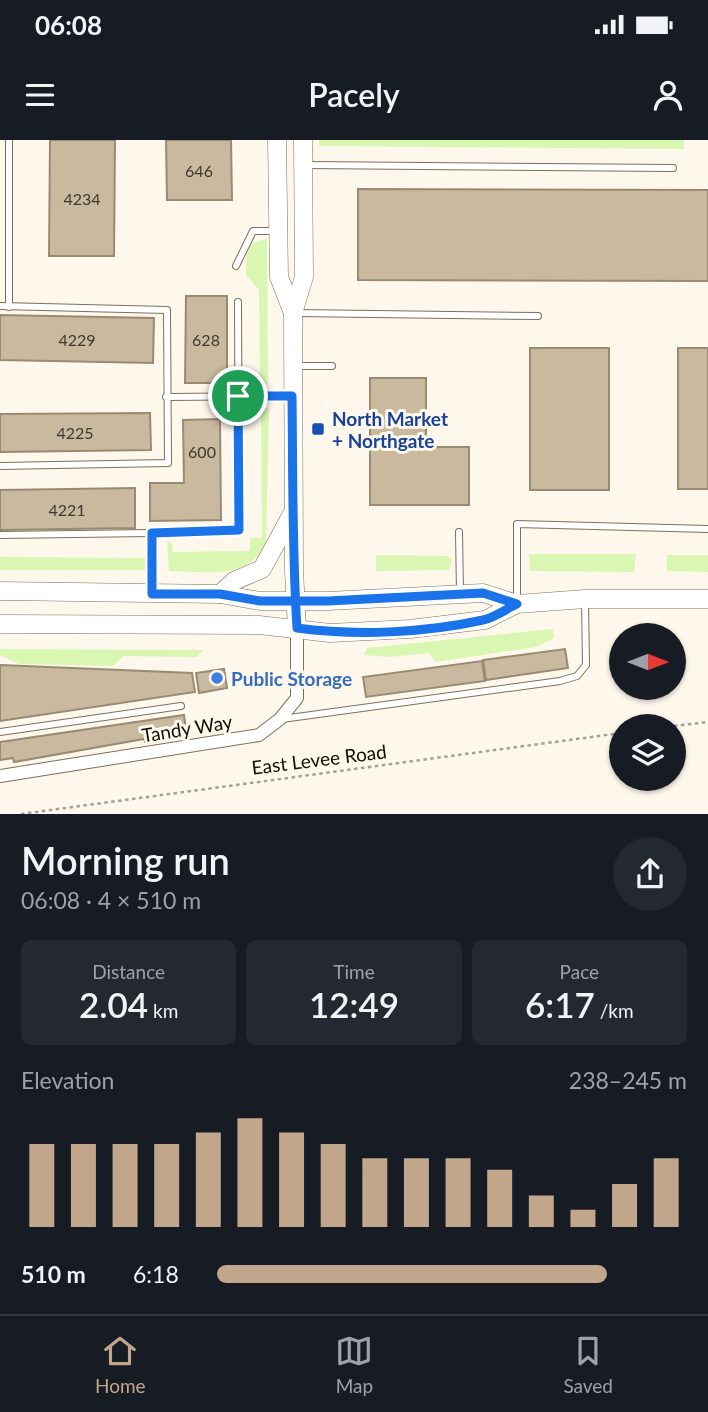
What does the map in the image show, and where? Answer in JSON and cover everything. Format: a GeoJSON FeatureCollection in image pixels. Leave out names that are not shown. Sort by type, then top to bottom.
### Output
{"type":"FeatureCollection","features":[{"type":"Feature","properties":{"kind":"main road"},"geometry":{"type":"LineString","coordinates":[[277,140],[279,277],[293,313]]}},
{"type":"Feature","properties":{"kind":"main road"},"geometry":{"type":"LineString","coordinates":[[297,628],[293,511],[293,313],[304,277],[303,140]]}},
{"type":"Feature","properties":{"kind":"main road"},"geometry":{"type":"LineString","coordinates":[[220,594],[234,581],[262,569],[293,511]]}},
{"type":"Feature","properties":{"kind":"main road"},"geometry":{"type":"LineString","coordinates":[[0,591],[220,594],[260,601],[483,593],[517,604],[585,599],[708,599]]}},
{"type":"Feature","properties":{"kind":"main road"},"geometry":{"type":"LineString","coordinates":[[0,624],[259,625],[330,633],[485,620],[517,604]]}},
{"type":"Feature","properties":{"kind":"street","name":"Tandy Way"},"geometry":{"type":"LineString","coordinates":[[0,776],[259,735],[280,719],[297,698],[297,628]]}},
{"type":"Feature","properties":{"kind":"lane"},"geometry":{"type":"LineString","coordinates":[[9,140],[9,307]]}},
{"type":"Feature","properties":{"kind":"lane"},"geometry":{"type":"LineString","coordinates":[[304,165],[673,168]]}},
{"type":"Feature","properties":{"kind":"lane"},"geometry":{"type":"LineString","coordinates":[[236,266],[253,230],[278,231]]}},
{"type":"Feature","properties":{"kind":"lane"},"geometry":{"type":"LineString","coordinates":[[0,535],[239,530],[238,302]]}},
{"type":"Feature","properties":{"kind":"lane"},"geometry":{"type":"LineString","coordinates":[[0,306],[167,310],[168,463],[0,466]]}},
{"type":"Feature","properties":{"kind":"lane"},"geometry":{"type":"LineString","coordinates":[[293,313],[538,316]]}},
{"type":"Feature","properties":{"kind":"lane"},"geometry":{"type":"LineString","coordinates":[[293,366],[332,366]]}},
{"type":"Feature","properties":{"kind":"lane"},"geometry":{"type":"LineString","coordinates":[[166,397],[292,396]]}},
{"type":"Feature","properties":{"kind":"lane"},"geometry":{"type":"LineString","coordinates":[[517,604],[517,524],[708,529]]}},
{"type":"Feature","properties":{"kind":"lane"},"geometry":{"type":"LineString","coordinates":[[459,532],[460,595]]}},
{"type":"Feature","properties":{"kind":"lane"},"geometry":{"type":"LineString","coordinates":[[152,533],[152,594]]}},
{"type":"Feature","properties":{"kind":"lane"},"geometry":{"type":"LineString","coordinates":[[280,719],[367,709],[560,681],[577,676],[586,665],[585,599]]}},
{"type":"Feature","properties":{"kind":"lane"},"geometry":{"type":"LineString","coordinates":[[0,732],[181,706]]}},
{"type":"Feature","properties":{"kind":"path"},"geometry":{"type":"LineString","coordinates":[[686,725],[708,722]]}},
{"type":"Feature","properties":{"kind":"path","name":"East Levee Road"},"geometry":{"type":"LineString","coordinates":[[21,814],[609,735]]}},
{"type":"Feature","properties":{"kind":"green space"},"geometry":{"type":"Polygon","coordinates":[[[319,140],[684,140],[684,149],[319,146],[319,140]]]}},
{"type":"Feature","properties":{"kind":"green space"},"geometry":{"type":"Polygon","coordinates":[[[267,239],[268,384],[256,389],[246,385],[260,379],[259,290],[246,275],[247,252],[252,243],[267,239]]]}},
{"type":"Feature","properties":{"kind":"green space"},"geometry":{"type":"Polygon","coordinates":[[[251,405],[269,408],[266,545],[247,564],[235,569],[223,572],[169,571],[167,540],[172,543],[173,552],[250,551],[250,538],[262,538],[261,411],[251,410],[251,405]]]}},
{"type":"Feature","properties":{"kind":"green space"},"geometry":{"type":"Polygon","coordinates":[[[529,554],[636,554],[634,572],[530,571],[529,554]]]}},
{"type":"Feature","properties":{"kind":"green space"},"geometry":{"type":"Polygon","coordinates":[[[376,555],[448,556],[452,559],[449,570],[376,571],[376,555]]]}},
{"type":"Feature","properties":{"kind":"green space"},"geometry":{"type":"Polygon","coordinates":[[[667,555],[708,555],[708,572],[667,571],[667,555]]]}},
{"type":"Feature","properties":{"kind":"green space"},"geometry":{"type":"Polygon","coordinates":[[[0,557],[146,558],[145,570],[0,570],[0,557]]]}},
{"type":"Feature","properties":{"kind":"green space"},"geometry":{"type":"Polygon","coordinates":[[[553,629],[554,638],[536,647],[435,662],[430,653],[389,657],[364,655],[367,648],[553,629]]]}},
{"type":"Feature","properties":{"kind":"green space"},"geometry":{"type":"Polygon","coordinates":[[[0,649],[203,650],[197,657],[123,656],[113,666],[19,664],[0,655],[0,649]]]}},
{"type":"Feature","properties":{"kind":"building"},"geometry":{"type":"Polygon","coordinates":[[[50,140],[115,140],[114,256],[49,256],[50,140]]]}},
{"type":"Feature","properties":{"kind":"building"},"geometry":{"type":"Polygon","coordinates":[[[166,140],[231,140],[232,200],[167,200],[166,140]]]}},
{"type":"Feature","properties":{"kind":"building"},"geometry":{"type":"Polygon","coordinates":[[[358,189],[708,190],[708,281],[358,280],[358,189]]]}},
{"type":"Feature","properties":{"kind":"building"},"geometry":{"type":"Polygon","coordinates":[[[186,296],[227,296],[227,383],[185,383],[186,296]]]}},
{"type":"Feature","properties":{"kind":"building"},"geometry":{"type":"Polygon","coordinates":[[[0,315],[154,318],[153,363],[0,360],[0,315]]]}},
{"type":"Feature","properties":{"kind":"building"},"geometry":{"type":"Polygon","coordinates":[[[530,348],[609,348],[609,490],[530,490],[530,348]]]}},
{"type":"Feature","properties":{"kind":"building"},"geometry":{"type":"Polygon","coordinates":[[[678,348],[708,348],[708,489],[678,489],[678,348]]]}},
{"type":"Feature","properties":{"kind":"building"},"geometry":{"type":"Polygon","coordinates":[[[370,378],[426,378],[426,447],[469,447],[469,505],[370,505],[370,378]]]}},
{"type":"Feature","properties":{"kind":"building"},"geometry":{"type":"Polygon","coordinates":[[[150,413],[151,450],[0,452],[0,414],[150,413]]]}},
{"type":"Feature","properties":{"kind":"building"},"geometry":{"type":"Polygon","coordinates":[[[220,419],[221,520],[150,521],[150,483],[184,483],[183,420],[220,419]]]}},
{"type":"Feature","properties":{"kind":"building"},"geometry":{"type":"Polygon","coordinates":[[[135,488],[135,528],[0,530],[0,490],[135,488]]]}},
{"type":"Feature","properties":{"kind":"building"},"geometry":{"type":"Polygon","coordinates":[[[565,649],[568,668],[486,680],[483,660],[565,649]]]}},
{"type":"Feature","properties":{"kind":"building"},"geometry":{"type":"Polygon","coordinates":[[[482,661],[485,681],[366,697],[363,677],[482,661]]]}},
{"type":"Feature","properties":{"kind":"building"},"geometry":{"type":"Polygon","coordinates":[[[0,665],[192,673],[195,692],[0,721],[0,665]]]}},
{"type":"Feature","properties":{"kind":"building"},"geometry":{"type":"Polygon","coordinates":[[[224,669],[227,688],[199,693],[196,673],[224,669]]]}},
{"type":"Feature","properties":{"kind":"building"},"geometry":{"type":"Polygon","coordinates":[[[184,715],[187,736],[145,742],[144,739],[14,762],[13,758],[0,760],[0,742],[184,715]]]}},
{"type":"Feature","properties":{"kind":"place","name":"North Market + Northgate"},"geometry":{"type":"Point","coordinates":[318,429]}},
{"type":"Feature","properties":{"kind":"place","name":"Public Storage"},"geometry":{"type":"Point","coordinates":[217,678]}},
{"type":"Feature","properties":{"kind":"route"},"geometry":{"type":"LineString","coordinates":[[238,396],[239,530],[152,533],[152,594],[220,594],[260,601],[295,601],[328,601],[483,593],[517,604],[485,620],[410,629],[330,633],[297,628],[295,601],[294,571],[292,396],[238,396]]}}]}
